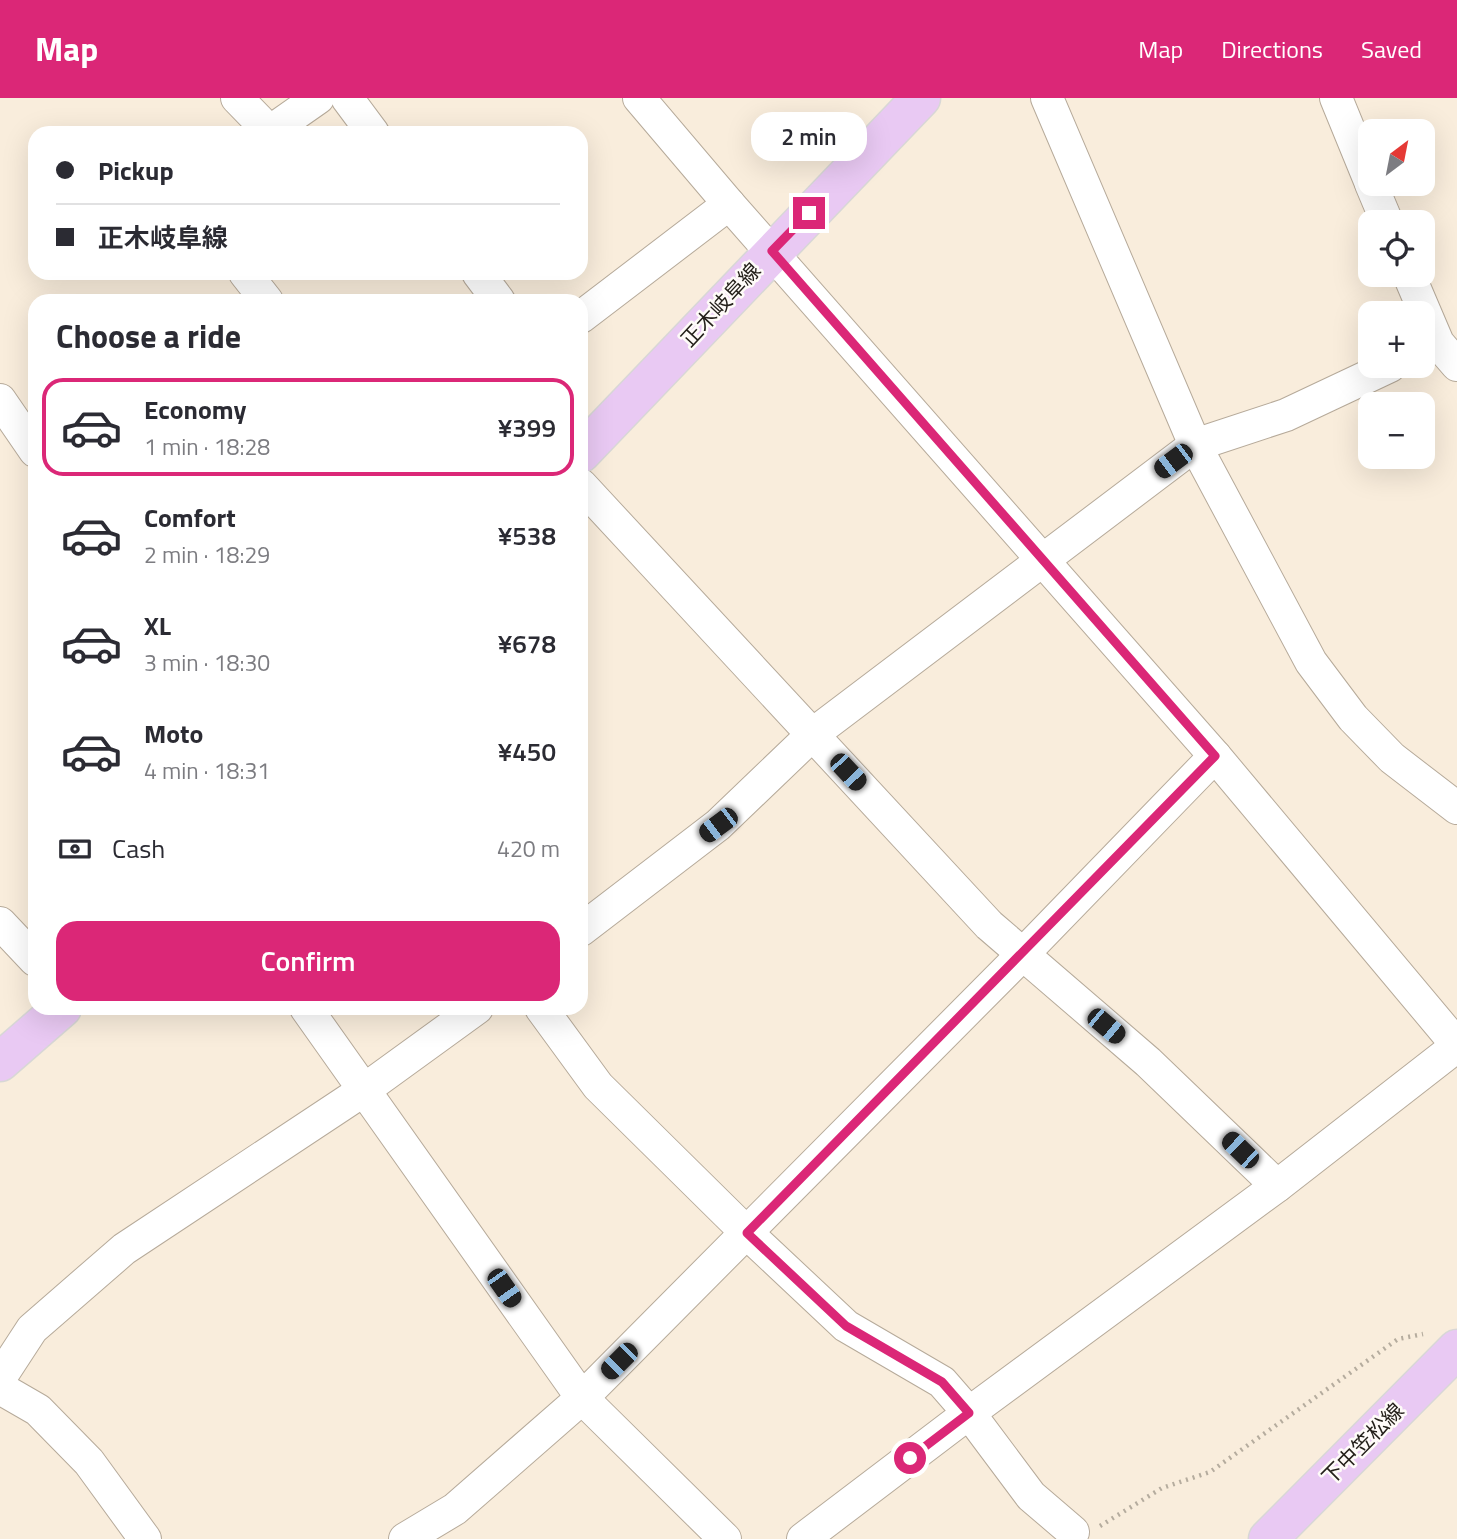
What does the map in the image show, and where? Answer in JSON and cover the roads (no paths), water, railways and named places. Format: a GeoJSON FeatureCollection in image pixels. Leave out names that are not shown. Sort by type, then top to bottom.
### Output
{"type":"FeatureCollection","features":[{"type":"Feature","properties":{"kind":"main road","name":"正木岐阜線"},"geometry":{"type":"LineString","coordinates":[[588,446],[921,98]]}},
{"type":"Feature","properties":{"kind":"main road"},"geometry":{"type":"LineString","coordinates":[[0,1062],[54,1015]]}},
{"type":"Feature","properties":{"kind":"main road","name":"下中笠松線"},"geometry":{"type":"LineString","coordinates":[[1268,1539],[1445,1338]]}},
{"type":"Feature","properties":{"kind":"street"},"geometry":{"type":"LineString","coordinates":[[237,98],[263,126]]}},
{"type":"Feature","properties":{"kind":"street"},"geometry":{"type":"LineString","coordinates":[[277,126],[317,98]]}},
{"type":"Feature","properties":{"kind":"street"},"geometry":{"type":"LineString","coordinates":[[347,98],[368,126]]}},
{"type":"Feature","properties":{"kind":"street"},"geometry":{"type":"LineString","coordinates":[[639,98],[1215,756],[1457,1045],[1277,1186],[803,1539]]}},
{"type":"Feature","properties":{"kind":"street"},"geometry":{"type":"LineString","coordinates":[[1047,98],[1195,445],[1318,671],[1353,718],[1392,758],[1457,808]]}},
{"type":"Feature","properties":{"kind":"street"},"geometry":{"type":"LineString","coordinates":[[1336,98],[1358,151]]}},
{"type":"Feature","properties":{"kind":"street"},"geometry":{"type":"LineString","coordinates":[[588,312],[729,204]]}},
{"type":"Feature","properties":{"kind":"street"},"geometry":{"type":"LineString","coordinates":[[250,280],[262,294]]}},
{"type":"Feature","properties":{"kind":"street"},"geometry":{"type":"LineString","coordinates":[[1415,287],[1444,348]]}},
{"type":"Feature","properties":{"kind":"street"},"geometry":{"type":"LineString","coordinates":[[588,925],[718,825],[813,734],[1195,445],[1286,415],[1365,378]]}},
{"type":"Feature","properties":{"kind":"street"},"geometry":{"type":"LineString","coordinates":[[0,400],[28,441]]}},
{"type":"Feature","properties":{"kind":"street"},"geometry":{"type":"LineString","coordinates":[[588,493],[989,925],[1148,1062],[1277,1186]]}},
{"type":"Feature","properties":{"kind":"street"},"geometry":{"type":"LineString","coordinates":[[405,1539],[455,1509],[582,1398],[1022,955],[1215,756]]}},
{"type":"Feature","properties":{"kind":"street"},"geometry":{"type":"LineString","coordinates":[[0,923],[28,953]]}},
{"type":"Feature","properties":{"kind":"street"},"geometry":{"type":"LineString","coordinates":[[311,1015],[582,1398],[724,1539]]}},
{"type":"Feature","properties":{"kind":"street"},"geometry":{"type":"LineString","coordinates":[[0,1378],[32,1329],[124,1248],[364,1090],[467,1015]]}},
{"type":"Feature","properties":{"kind":"street"},"geometry":{"type":"LineString","coordinates":[[546,1015],[598,1086],[846,1326],[942,1382],[969,1413],[1031,1496],[1073,1532]]}},
{"type":"Feature","properties":{"kind":"street"},"geometry":{"type":"LineString","coordinates":[[0,1388],[38,1410],[89,1462],[145,1539]]}}]}
